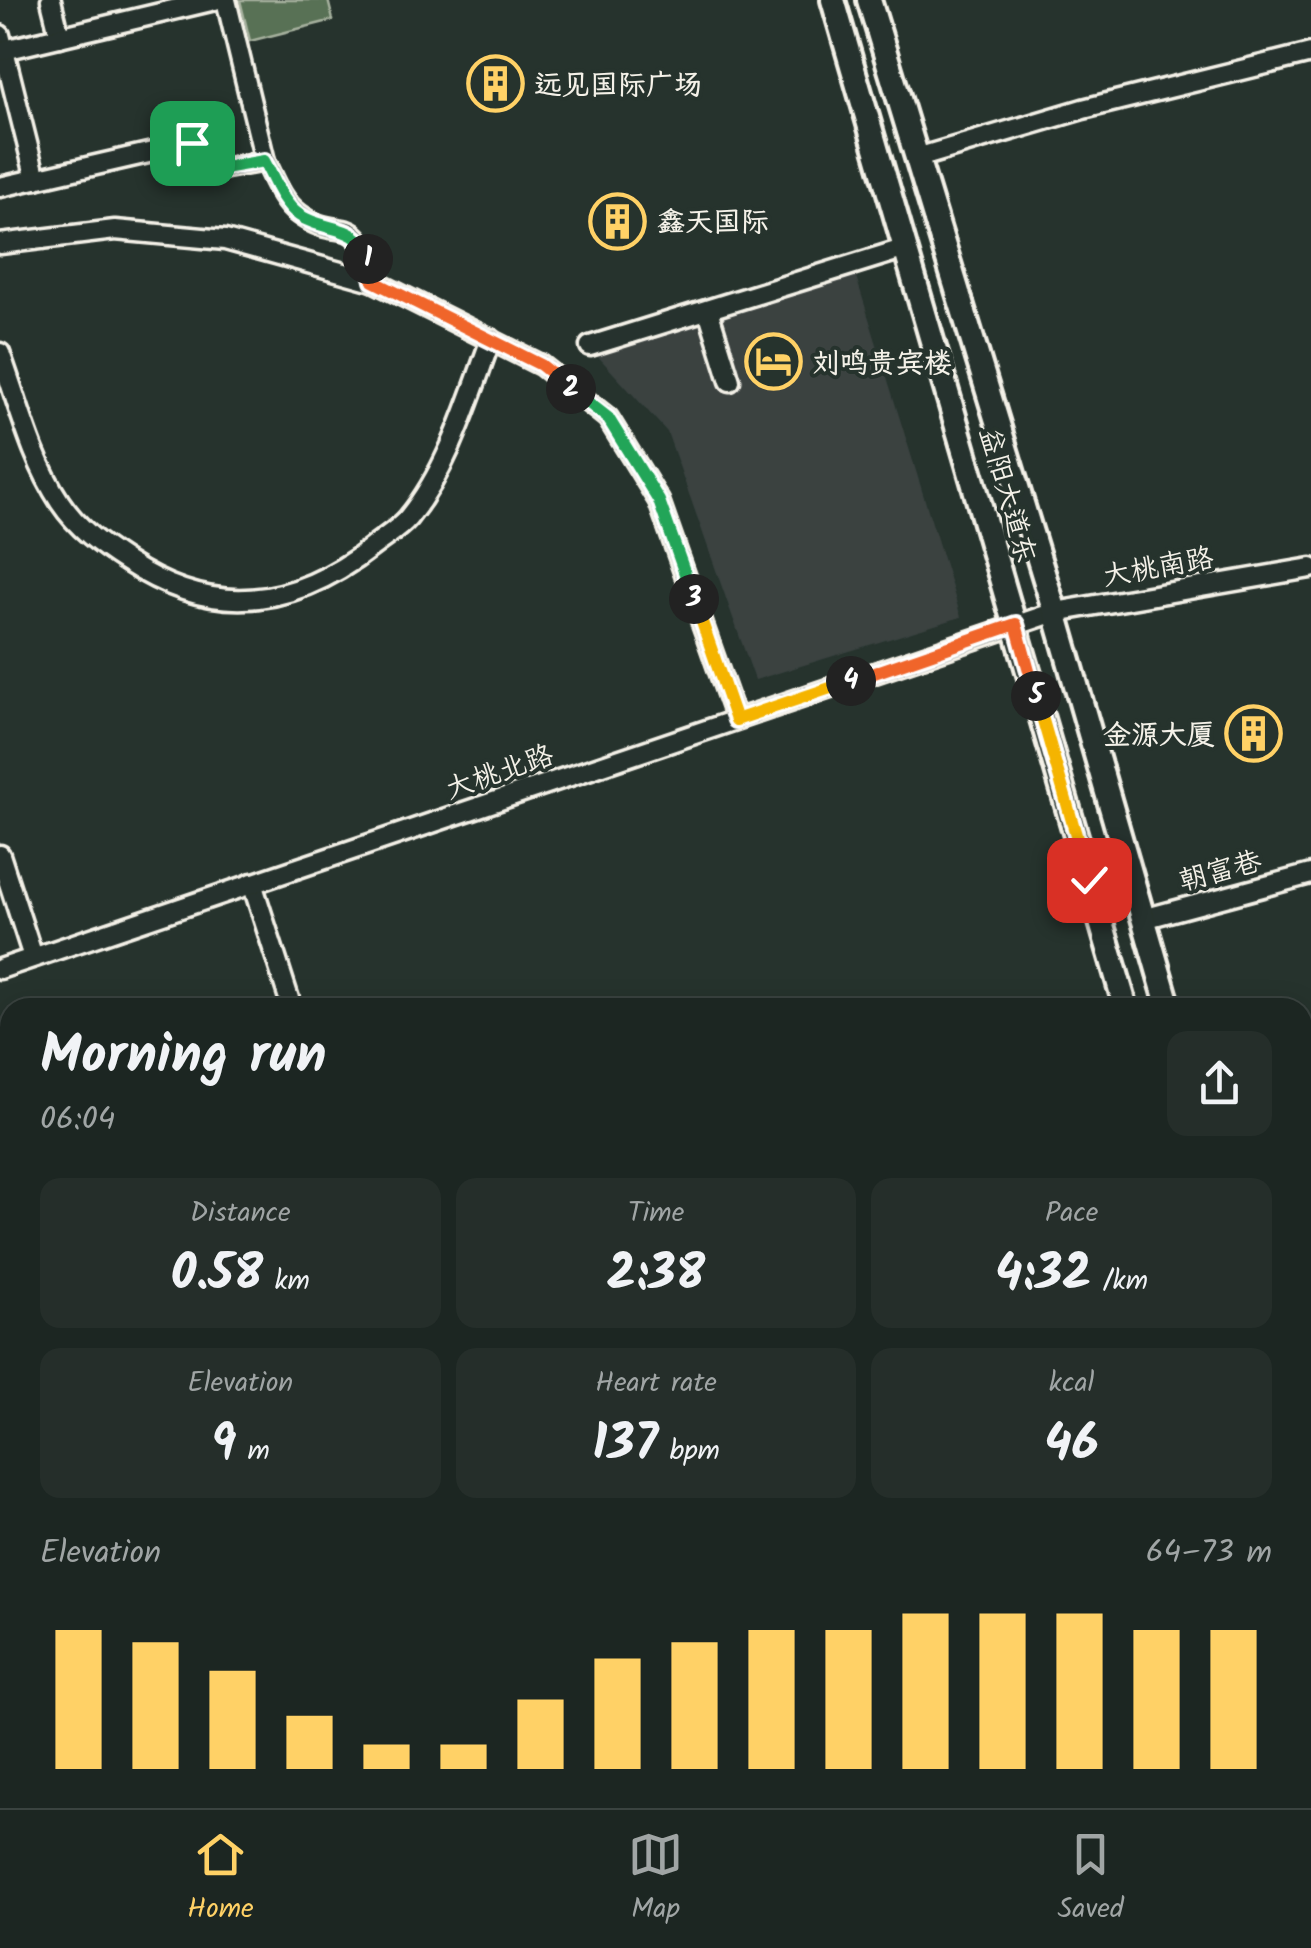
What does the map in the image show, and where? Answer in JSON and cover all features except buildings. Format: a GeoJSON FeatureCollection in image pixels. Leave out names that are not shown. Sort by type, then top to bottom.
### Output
{"type":"FeatureCollection","features":[{"type":"Feature","properties":{"kind":"main road","name":"益阳大道东"},"geometry":{"type":"LineString","coordinates":[[833,0],[1123,998]]}},
{"type":"Feature","properties":{"kind":"main road"},"geometry":{"type":"LineString","coordinates":[[869,0],[1055,612],[1165,998]]}},
{"type":"Feature","properties":{"kind":"street"},"geometry":{"type":"LineString","coordinates":[[51,0],[60,37]]}},
{"type":"Feature","properties":{"kind":"street"},"geometry":{"type":"LineString","coordinates":[[36,179],[1,46],[60,37],[215,0]]}},
{"type":"Feature","properties":{"kind":"street"},"geometry":{"type":"LineString","coordinates":[[226,0],[264,161],[284,198],[300,216],[350,232],[365,244],[373,281]]}},
{"type":"Feature","properties":{"kind":"street"},"geometry":{"type":"LineString","coordinates":[[917,158],[1083,109],[1311,53]]}},
{"type":"Feature","properties":{"kind":"street"},"geometry":{"type":"LineString","coordinates":[[0,187],[192,143],[200,172],[264,161]]}},
{"type":"Feature","properties":{"kind":"street"},"geometry":{"type":"LineString","coordinates":[[0,244],[115,230],[224,240],[373,281],[541,365],[608,418],[659,501],[736,720]]}},
{"type":"Feature","properties":{"kind":"street"},"geometry":{"type":"LineString","coordinates":[[590,346],[906,248]]}},
{"type":"Feature","properties":{"kind":"street"},"geometry":{"type":"LineString","coordinates":[[708,310],[730,382]]}},
{"type":"Feature","properties":{"kind":"street"},"geometry":{"type":"LineString","coordinates":[[0,354],[42,468],[60,502],[90,538],[190,596],[236,600],[293,594],[355,560],[407,520],[454,437],[491,339]]}},
{"type":"Feature","properties":{"kind":"street","name":"大桃南路"},"geometry":{"type":"LineString","coordinates":[[1016,624],[1055,612],[1311,568]]}},
{"type":"Feature","properties":{"kind":"street","name":"大桃北路"},"geometry":{"type":"LineString","coordinates":[[0,968],[1016,624]]}},
{"type":"Feature","properties":{"kind":"street"},"geometry":{"type":"LineString","coordinates":[[0,854],[33,958]]}},
{"type":"Feature","properties":{"kind":"street","name":"朝富巷"},"geometry":{"type":"LineString","coordinates":[[1143,919],[1311,874]]}},
{"type":"Feature","properties":{"kind":"street"},"geometry":{"type":"LineString","coordinates":[[252,883],[289,998]]}},
{"type":"Feature","properties":{"kind":"shaded area"},"geometry":{"type":"Polygon","coordinates":[[[854,270],[961,617],[755,680],[667,432],[594,352],[854,270]]]}},
{"type":"Feature","properties":{"kind":"green space"},"geometry":{"type":"Polygon","coordinates":[[[240,0],[328,0],[333,20],[250,41],[240,0]]]}},
{"type":"Feature","properties":{"kind":"place","name":"远见国际广场"},"geometry":{"type":"Point","coordinates":[495,84]}},
{"type":"Feature","properties":{"kind":"place","name":"鑫天国际"},"geometry":{"type":"Point","coordinates":[618,221]}},
{"type":"Feature","properties":{"kind":"place","name":"刘鸣贵宾楼"},"geometry":{"type":"Point","coordinates":[773,362]}},
{"type":"Feature","properties":{"kind":"place","name":"金源大厦"},"geometry":{"type":"Point","coordinates":[1254,734]}},
{"type":"Feature","properties":{"kind":"route"},"geometry":{"type":"LineString","coordinates":[[192,143],[200,172],[264,161],[284,198],[300,216],[350,232],[365,244],[373,281],[541,365],[608,418],[659,501],[736,720],[1016,624],[1089,880]]}}]}
